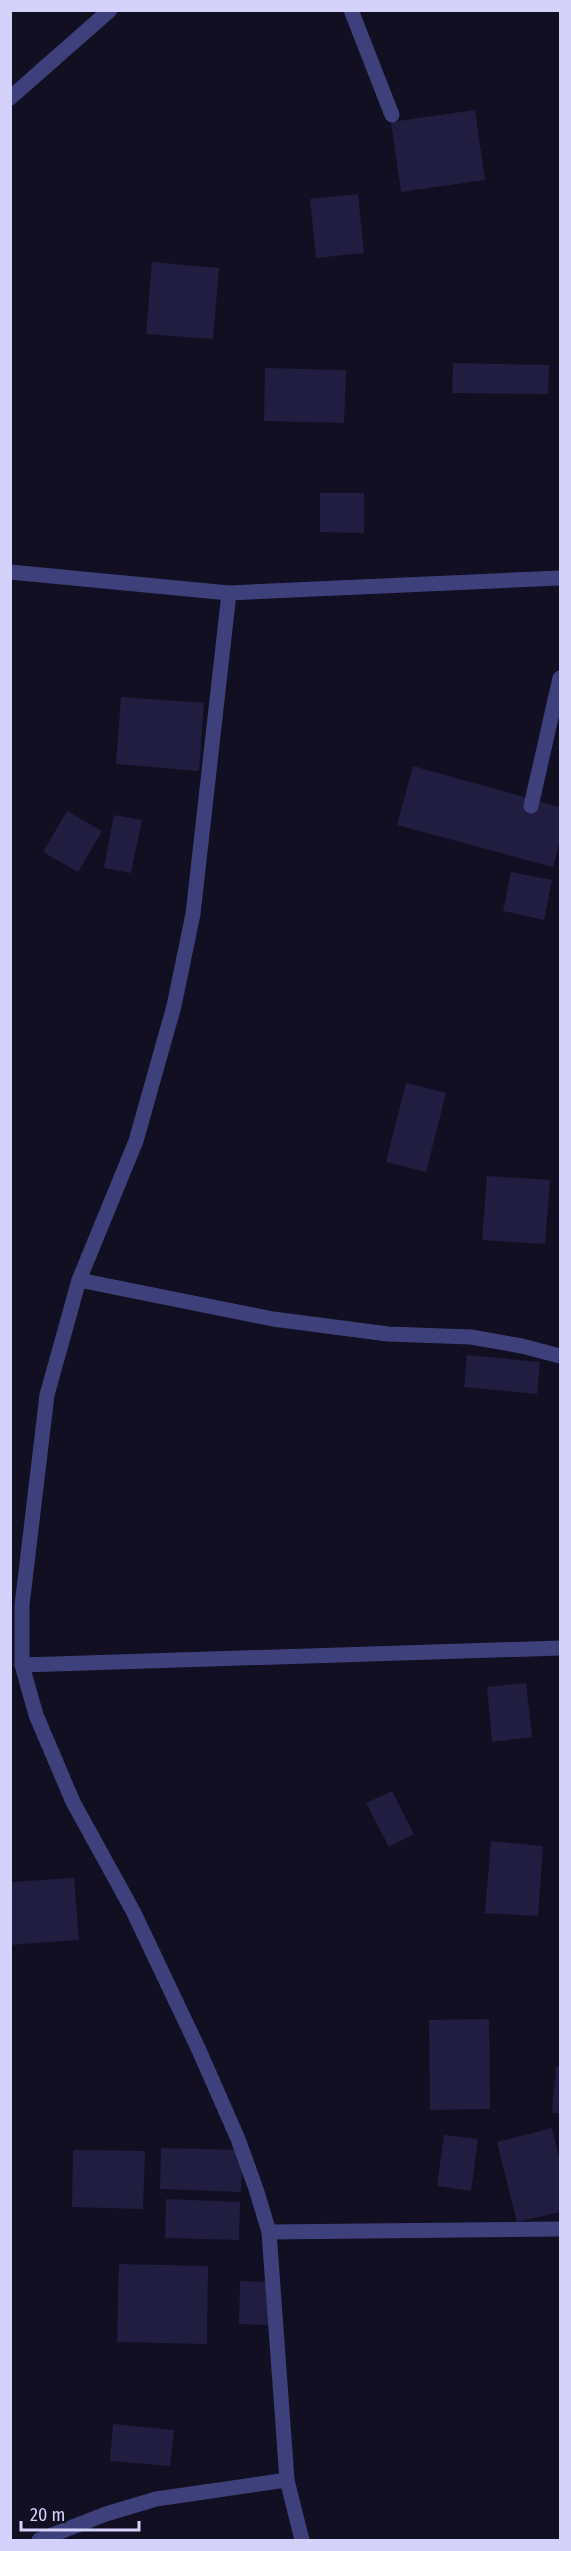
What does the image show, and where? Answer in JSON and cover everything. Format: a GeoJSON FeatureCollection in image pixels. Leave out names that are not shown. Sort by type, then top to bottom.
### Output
{"type":"FeatureCollection","features":[{"type":"Feature","properties":{"kind":"street"},"geometry":{"type":"LineString","coordinates":[[10,98],[110,10]]}},
{"type":"Feature","properties":{"kind":"street"},"geometry":{"type":"LineString","coordinates":[[351,10],[392,115]]}},
{"type":"Feature","properties":{"kind":"street"},"geometry":{"type":"LineString","coordinates":[[10,572],[229,593],[561,579]]}},
{"type":"Feature","properties":{"kind":"street"},"geometry":{"type":"LineString","coordinates":[[229,593],[193,914],[177,996],[136,1141],[79,1280],[47,1395],[22,1605],[22,1665],[36,1715],[73,1802],[133,1911],[238,2139],[269,2232],[287,2480],[302,2541]]}},
{"type":"Feature","properties":{"kind":"street"},"geometry":{"type":"LineString","coordinates":[[531,806],[561,678]]}},
{"type":"Feature","properties":{"kind":"street"},"geometry":{"type":"LineString","coordinates":[[79,1280],[273,1319],[388,1334],[471,1337],[561,1356]]}},
{"type":"Feature","properties":{"kind":"street"},"geometry":{"type":"LineString","coordinates":[[22,1665],[561,1648]]}},
{"type":"Feature","properties":{"kind":"street"},"geometry":{"type":"LineString","coordinates":[[269,2232],[561,2229]]}},
{"type":"Feature","properties":{"kind":"street"},"geometry":{"type":"LineString","coordinates":[[39,2541],[106,2514],[156,2499],[287,2480]]}},
{"type":"Feature","properties":{"kind":"building"},"geometry":{"type":"Polygon","coordinates":[[[475,110],[485,180],[401,192],[391,122],[475,110]]]}},
{"type":"Feature","properties":{"kind":"building"},"geometry":{"type":"Polygon","coordinates":[[[358,194],[364,253],[316,258],[310,199],[358,194]]]}},
{"type":"Feature","properties":{"kind":"building"},"geometry":{"type":"Polygon","coordinates":[[[152,262],[219,268],[213,339],[146,334],[152,262]]]}},
{"type":"Feature","properties":{"kind":"building"},"geometry":{"type":"Polygon","coordinates":[[[453,363],[549,365],[548,394],[452,393],[453,363]]]}},
{"type":"Feature","properties":{"kind":"building"},"geometry":{"type":"Polygon","coordinates":[[[265,368],[346,370],[344,423],[264,421],[265,368]]]}},
{"type":"Feature","properties":{"kind":"building"},"geometry":{"type":"Polygon","coordinates":[[[320,493],[364,493],[364,533],[320,532],[320,493]]]}},
{"type":"Feature","properties":{"kind":"building"},"geometry":{"type":"Polygon","coordinates":[[[121,697],[204,703],[199,771],[116,764],[121,697]]]}},
{"type":"Feature","properties":{"kind":"building"},"geometry":{"type":"Polygon","coordinates":[[[413,766],[560,807],[560,840],[553,867],[397,825],[413,766]]]}},
{"type":"Feature","properties":{"kind":"building"},"geometry":{"type":"Polygon","coordinates":[[[67,811],[102,831],[78,872],[43,852],[67,811]]]}},
{"type":"Feature","properties":{"kind":"building"},"geometry":{"type":"Polygon","coordinates":[[[114,815],[142,820],[131,873],[104,868],[114,815]]]}},
{"type":"Feature","properties":{"kind":"building"},"geometry":{"type":"Polygon","coordinates":[[[511,872],[552,880],[544,920],[503,911],[511,872]]]}},
{"type":"Feature","properties":{"kind":"building"},"geometry":{"type":"Polygon","coordinates":[[[406,1083],[446,1093],[426,1172],[386,1162],[406,1083]]]}},
{"type":"Feature","properties":{"kind":"building"},"geometry":{"type":"Polygon","coordinates":[[[487,1176],[550,1180],[545,1244],[482,1240],[487,1176]]]}},
{"type":"Feature","properties":{"kind":"building"},"geometry":{"type":"Polygon","coordinates":[[[467,1355],[540,1362],[537,1394],[464,1387],[467,1355]]]}},
{"type":"Feature","properties":{"kind":"building"},"geometry":{"type":"Polygon","coordinates":[[[526,1683],[532,1737],[492,1742],[487,1687],[526,1683]]]}},
{"type":"Feature","properties":{"kind":"building"},"geometry":{"type":"Polygon","coordinates":[[[392,1791],[414,1834],[389,1847],[366,1803],[392,1791]]]}},
{"type":"Feature","properties":{"kind":"building"},"geometry":{"type":"Polygon","coordinates":[[[491,1841],[543,1846],[538,1916],[485,1913],[491,1841]]]}},
{"type":"Feature","properties":{"kind":"building"},"geometry":{"type":"Polygon","coordinates":[[[74,1878],[79,1940],[10,1945],[10,1882],[74,1878]]]}},
{"type":"Feature","properties":{"kind":"building"},"geometry":{"type":"Polygon","coordinates":[[[489,2019],[490,2109],[430,2110],[429,2020],[489,2019]]]}},
{"type":"Feature","properties":{"kind":"building"},"geometry":{"type":"Polygon","coordinates":[[[556,2067],[560,2067],[560,2113],[552,2113],[556,2067]]]}},
{"type":"Feature","properties":{"kind":"building"},"geometry":{"type":"Polygon","coordinates":[[[552,2128],[560,2162],[560,2212],[517,2222],[497,2142],[552,2128]]]}},
{"type":"Feature","properties":{"kind":"building"},"geometry":{"type":"Polygon","coordinates":[[[444,2135],[478,2139],[471,2191],[437,2186],[444,2135]]]}},
{"type":"Feature","properties":{"kind":"building"},"geometry":{"type":"Polygon","coordinates":[[[161,2148],[243,2150],[241,2192],[160,2189],[161,2148]]]}},
{"type":"Feature","properties":{"kind":"building"},"geometry":{"type":"Polygon","coordinates":[[[73,2150],[145,2151],[143,2209],[72,2207],[73,2150]]]}},
{"type":"Feature","properties":{"kind":"building"},"geometry":{"type":"Polygon","coordinates":[[[166,2199],[240,2202],[239,2240],[165,2238],[166,2199]]]}},
{"type":"Feature","properties":{"kind":"building"},"geometry":{"type":"Polygon","coordinates":[[[119,2264],[208,2266],[207,2344],[117,2342],[119,2264]]]}},
{"type":"Feature","properties":{"kind":"building"},"geometry":{"type":"Polygon","coordinates":[[[240,2281],[272,2282],[270,2325],[239,2324],[240,2281]]]}},
{"type":"Feature","properties":{"kind":"building"},"geometry":{"type":"Polygon","coordinates":[[[113,2424],[174,2430],[170,2466],[110,2461],[113,2424]]]}}]}
